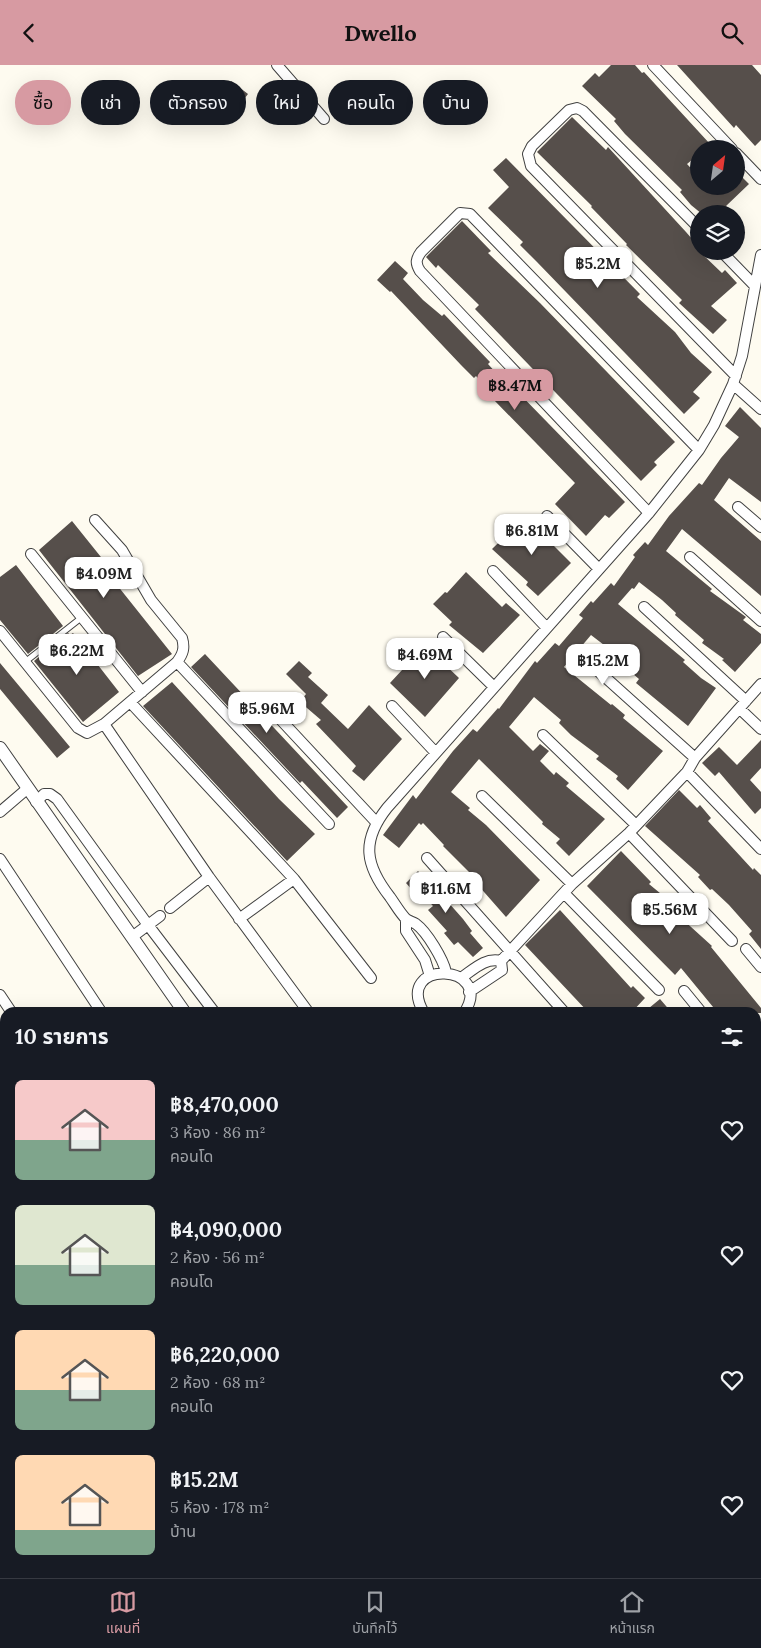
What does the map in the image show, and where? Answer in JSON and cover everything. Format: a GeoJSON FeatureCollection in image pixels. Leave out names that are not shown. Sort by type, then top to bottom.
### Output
{"type":"FeatureCollection","features":[{"type":"Feature","properties":{"kind":"street"},"geometry":{"type":"LineString","coordinates":[[277,65],[324,119]]}},
{"type":"Feature","properties":{"kind":"street"},"geometry":{"type":"LineString","coordinates":[[653,65],[724,140]]}},
{"type":"Feature","properties":{"kind":"street"},"geometry":{"type":"LineString","coordinates":[[690,219],[583,111],[576,108],[570,110],[532,146],[528,154],[531,166],[761,409]]}},
{"type":"Feature","properties":{"kind":"street"},"geometry":{"type":"LineString","coordinates":[[745,162],[761,179]]}},
{"type":"Feature","properties":{"kind":"street"},"geometry":{"type":"LineString","coordinates":[[649,513],[420,271],[417,265],[417,258],[420,252],[460,213],[470,214],[699,451]]}},
{"type":"Feature","properties":{"kind":"street"},"geometry":{"type":"LineString","coordinates":[[446,972],[444,960],[417,925],[406,919],[378,881],[369,853],[369,837],[376,821],[493,686],[649,513],[699,451],[714,425],[734,380],[757,303],[756,286],[761,255]]}},
{"type":"Feature","properties":{"kind":"street"},"geometry":{"type":"LineString","coordinates":[[731,260],[756,286]]}},
{"type":"Feature","properties":{"kind":"street"},"geometry":{"type":"LineString","coordinates":[[738,507],[761,527]]}},
{"type":"Feature","properties":{"kind":"street"},"geometry":{"type":"LineString","coordinates":[[547,516],[598,568]]}},
{"type":"Feature","properties":{"kind":"street"},"geometry":{"type":"LineString","coordinates":[[0,631],[78,728],[88,733],[104,724],[177,661],[185,646],[182,638],[151,600],[122,550],[95,519]]}},
{"type":"Feature","properties":{"kind":"street"},"geometry":{"type":"LineString","coordinates":[[30,554],[142,692]]}},
{"type":"Feature","properties":{"kind":"street"},"geometry":{"type":"LineString","coordinates":[[690,557],[761,621]]}},
{"type":"Feature","properties":{"kind":"street"},"geometry":{"type":"LineString","coordinates":[[493,571],[546,627]]}},
{"type":"Feature","properties":{"kind":"street"},"geometry":{"type":"LineString","coordinates":[[644,607],[743,705],[761,729]]}},
{"type":"Feature","properties":{"kind":"street"},"geometry":{"type":"LineString","coordinates":[[443,637],[493,686]]}},
{"type":"Feature","properties":{"kind":"street"},"geometry":{"type":"LineString","coordinates":[[177,661],[329,824]]}},
{"type":"Feature","properties":{"kind":"street"},"geometry":{"type":"LineString","coordinates":[[596,669],[694,758]]}},
{"type":"Feature","properties":{"kind":"street"},"geometry":{"type":"LineString","coordinates":[[501,961],[572,884],[629,833],[687,771],[694,758],[761,684]]}},
{"type":"Feature","properties":{"kind":"street"},"geometry":{"type":"LineString","coordinates":[[130,702],[294,879],[371,978]]}},
{"type":"Feature","properties":{"kind":"street"},"geometry":{"type":"LineString","coordinates":[[392,707],[435,752]]}},
{"type":"Feature","properties":{"kind":"street"},"geometry":{"type":"LineString","coordinates":[[280,719],[376,821]]}},
{"type":"Feature","properties":{"kind":"street"},"geometry":{"type":"LineString","coordinates":[[104,724],[209,877],[305,1007]]}},
{"type":"Feature","properties":{"kind":"street"},"geometry":{"type":"LineString","coordinates":[[543,735],[636,825]]}},
{"type":"Feature","properties":{"kind":"street"},"geometry":{"type":"LineString","coordinates":[[0,748],[181,1007]]}},
{"type":"Feature","properties":{"kind":"street"},"geometry":{"type":"LineString","coordinates":[[687,771],[761,849]]}},
{"type":"Feature","properties":{"kind":"street"},"geometry":{"type":"LineString","coordinates":[[0,812],[28,788]]}},
{"type":"Feature","properties":{"kind":"street"},"geometry":{"type":"LineString","coordinates":[[36,802],[44,794],[50,794],[57,799],[148,925],[210,1007]]}},
{"type":"Feature","properties":{"kind":"street"},"geometry":{"type":"LineString","coordinates":[[482,796],[572,884]]}},
{"type":"Feature","properties":{"kind":"street"},"geometry":{"type":"LineString","coordinates":[[629,833],[732,941]]}},
{"type":"Feature","properties":{"kind":"street"},"geometry":{"type":"LineString","coordinates":[[427,858],[509,953],[559,1007]]}},
{"type":"Feature","properties":{"kind":"street"},"geometry":{"type":"LineString","coordinates":[[0,859],[98,1007]]}},
{"type":"Feature","properties":{"kind":"street"},"geometry":{"type":"LineString","coordinates":[[170,909],[209,877]]}},
{"type":"Feature","properties":{"kind":"street"},"geometry":{"type":"LineString","coordinates":[[240,919],[294,879]]}},
{"type":"Feature","properties":{"kind":"street"},"geometry":{"type":"LineString","coordinates":[[564,893],[659,990]]}},
{"type":"Feature","properties":{"kind":"street"},"geometry":{"type":"LineString","coordinates":[[132,937],[160,916]]}},
{"type":"Feature","properties":{"kind":"street"},"geometry":{"type":"LineString","coordinates":[[406,919],[406,931],[425,960],[430,975]]}},
{"type":"Feature","properties":{"kind":"street"},"geometry":{"type":"LineString","coordinates":[[746,949],[761,967]]}},
{"type":"Feature","properties":{"kind":"street"},"geometry":{"type":"LineString","coordinates":[[461,978],[484,962],[493,959],[501,961]]}},
{"type":"Feature","properties":{"kind":"street"},"geometry":{"type":"LineString","coordinates":[[469,992],[495,976],[502,969],[501,961]]}},
{"type":"Feature","properties":{"kind":"street"},"geometry":{"type":"LineString","coordinates":[[422,1007],[418,997],[419,989],[430,975],[446,972],[461,978],[469,992],[466,1007]]}},
{"type":"Feature","properties":{"kind":"street"},"geometry":{"type":"LineString","coordinates":[[684,991],[697,1007]]}},
{"type":"Feature","properties":{"kind":"street"},"geometry":{"type":"LineString","coordinates":[[0,995],[8,1007]]}},
{"type":"Feature","properties":{"kind":"lane"},"geometry":{"type":"LineString","coordinates":[[25,662],[81,619]]}},
{"type":"Feature","properties":{"kind":"building"},"geometry":{"type":"Polygon","coordinates":[[[611,65],[635,65],[642,73],[644,72],[706,140],[690,140],[690,162],[687,164],[690,167],[690,195],[738,195],[727,205],[691,205],[680,192],[682,190],[625,134],[614,121],[616,119],[582,86],[595,73],[599,77],[611,65]]]}},
{"type":"Feature","properties":{"kind":"building"},"geometry":{"type":"Polygon","coordinates":[[[677,65],[752,65],[761,75],[761,140],[755,146],[736,125],[734,128],[677,65]]]}},
{"type":"Feature","properties":{"kind":"building"},"geometry":{"type":"Polygon","coordinates":[[[572,117],[606,150],[608,147],[690,237],[690,260],[708,260],[722,273],[725,270],[737,283],[711,306],[727,320],[713,334],[679,303],[682,300],[626,245],[592,206],[537,152],[572,117]]]}},
{"type":"Feature","properties":{"kind":"building"},"geometry":{"type":"Polygon","coordinates":[[[506,158],[640,294],[637,297],[675,332],[691,353],[712,372],[693,392],[700,398],[684,414],[520,245],[523,242],[488,208],[509,187],[493,170],[506,158]]]}},
{"type":"Feature","properties":{"kind":"building"},"geometry":{"type":"Polygon","coordinates":[[[745,180],[749,184],[745,188],[745,180]]]}},
{"type":"Feature","properties":{"kind":"building"},"geometry":{"type":"Polygon","coordinates":[[[462,221],[491,251],[488,253],[540,303],[675,442],[654,462],[657,465],[641,481],[475,309],[479,305],[438,265],[436,268],[426,257],[462,221]]]}},
{"type":"Feature","properties":{"kind":"building"},"geometry":{"type":"Polygon","coordinates":[[[395,261],[408,273],[403,279],[423,300],[442,316],[444,314],[490,362],[488,364],[507,385],[509,383],[625,502],[609,518],[605,515],[586,536],[555,504],[575,483],[493,399],[495,397],[476,376],[474,378],[391,291],[377,280],[395,261]]]}},
{"type":"Feature","properties":{"kind":"building"},"geometry":{"type":"Polygon","coordinates":[[[740,407],[761,428],[761,502],[729,478],[714,500],[761,541],[761,596],[682,529],[666,551],[712,589],[710,591],[746,617],[743,620],[761,634],[761,643],[735,672],[722,660],[724,659],[702,643],[704,640],[675,615],[676,613],[662,600],[639,582],[634,589],[632,588],[618,604],[685,660],[683,662],[701,678],[716,688],[688,726],[636,683],[639,679],[614,658],[617,655],[591,635],[564,667],[625,715],[623,718],[663,751],[628,790],[616,779],[618,776],[596,759],[599,756],[571,735],[559,723],[561,720],[534,697],[509,727],[533,751],[540,744],[549,751],[540,761],[554,775],[556,772],[569,783],[566,786],[605,819],[569,856],[556,843],[560,839],[542,824],[543,822],[479,759],[451,792],[470,808],[468,810],[486,825],[540,880],[506,917],[477,884],[479,882],[423,823],[421,825],[419,823],[399,848],[383,835],[413,795],[416,799],[453,751],[473,729],[477,732],[499,709],[535,661],[537,663],[555,643],[559,646],[583,618],[579,615],[591,601],[593,603],[611,583],[614,586],[635,557],[633,555],[645,542],[648,545],[669,516],[699,483],[702,485],[739,437],[725,426],[740,407]]]}},
{"type":"Feature","properties":{"kind":"building"},"geometry":{"type":"Polygon","coordinates":[[[525,517],[571,563],[538,596],[526,585],[528,582],[492,549],[525,517]]]}},
{"type":"Feature","properties":{"kind":"building"},"geometry":{"type":"Polygon","coordinates":[[[72,521],[121,582],[117,585],[172,654],[138,676],[39,550],[72,521]]]}},
{"type":"Feature","properties":{"kind":"building"},"geometry":{"type":"Polygon","coordinates":[[[16,565],[63,626],[28,654],[0,620],[0,577],[16,565]]]}},
{"type":"Feature","properties":{"kind":"building"},"geometry":{"type":"Polygon","coordinates":[[[466,572],[502,607],[506,603],[520,615],[483,653],[449,625],[452,622],[433,604],[445,592],[447,593],[466,572]]]}},
{"type":"Feature","properties":{"kind":"building"},"geometry":{"type":"Polygon","coordinates":[[[68,633],[70,635],[73,633],[119,692],[83,722],[34,661],[68,633]]]}},
{"type":"Feature","properties":{"kind":"building"},"geometry":{"type":"Polygon","coordinates":[[[427,643],[442,657],[440,660],[459,678],[425,717],[390,683],[427,643]]]}},
{"type":"Feature","properties":{"kind":"building"},"geometry":{"type":"Polygon","coordinates":[[[205,654],[348,807],[337,818],[302,781],[300,783],[191,667],[205,654]]]}},
{"type":"Feature","properties":{"kind":"building"},"geometry":{"type":"Polygon","coordinates":[[[299,661],[312,673],[308,677],[328,695],[321,703],[348,729],[369,705],[402,739],[364,781],[352,771],[356,766],[316,724],[321,720],[300,702],[306,694],[286,674],[299,661]]]}},
{"type":"Feature","properties":{"kind":"building"},"geometry":{"type":"Polygon","coordinates":[[[0,663],[70,747],[57,758],[0,689],[0,663]]]}},
{"type":"Feature","properties":{"kind":"building"},"geometry":{"type":"Polygon","coordinates":[[[172,682],[279,799],[315,834],[287,861],[143,706],[172,682]]]}},
{"type":"Feature","properties":{"kind":"building"},"geometry":{"type":"Polygon","coordinates":[[[761,740],[761,768],[750,780],[761,792],[761,808],[755,814],[719,772],[715,776],[702,763],[719,747],[737,765],[761,740]]]}},
{"type":"Feature","properties":{"kind":"building"},"geometry":{"type":"Polygon","coordinates":[[[679,790],[697,808],[700,805],[711,818],[708,821],[753,870],[754,868],[761,875],[761,949],[749,934],[752,931],[729,905],[712,889],[710,890],[698,877],[700,875],[645,826],[679,790]]]}},
{"type":"Feature","properties":{"kind":"building"},"geometry":{"type":"Polygon","coordinates":[[[621,851],[651,882],[649,884],[672,903],[669,907],[712,946],[760,1007],[713,1007],[681,968],[675,975],[587,886],[621,851]]]}},
{"type":"Feature","properties":{"kind":"building"},"geometry":{"type":"Polygon","coordinates":[[[418,871],[428,882],[431,879],[442,892],[440,893],[463,919],[472,931],[470,933],[483,948],[473,957],[458,942],[454,945],[444,933],[447,931],[428,910],[433,906],[416,888],[413,891],[406,883],[418,871]]]}},
{"type":"Feature","properties":{"kind":"building"},"geometry":{"type":"Polygon","coordinates":[[[560,910],[631,988],[633,986],[645,998],[637,1007],[583,1007],[525,945],[560,910]]]}},
{"type":"Feature","properties":{"kind":"building"},"geometry":{"type":"Polygon","coordinates":[[[660,999],[667,1007],[650,1007],[660,999]]]}}]}
